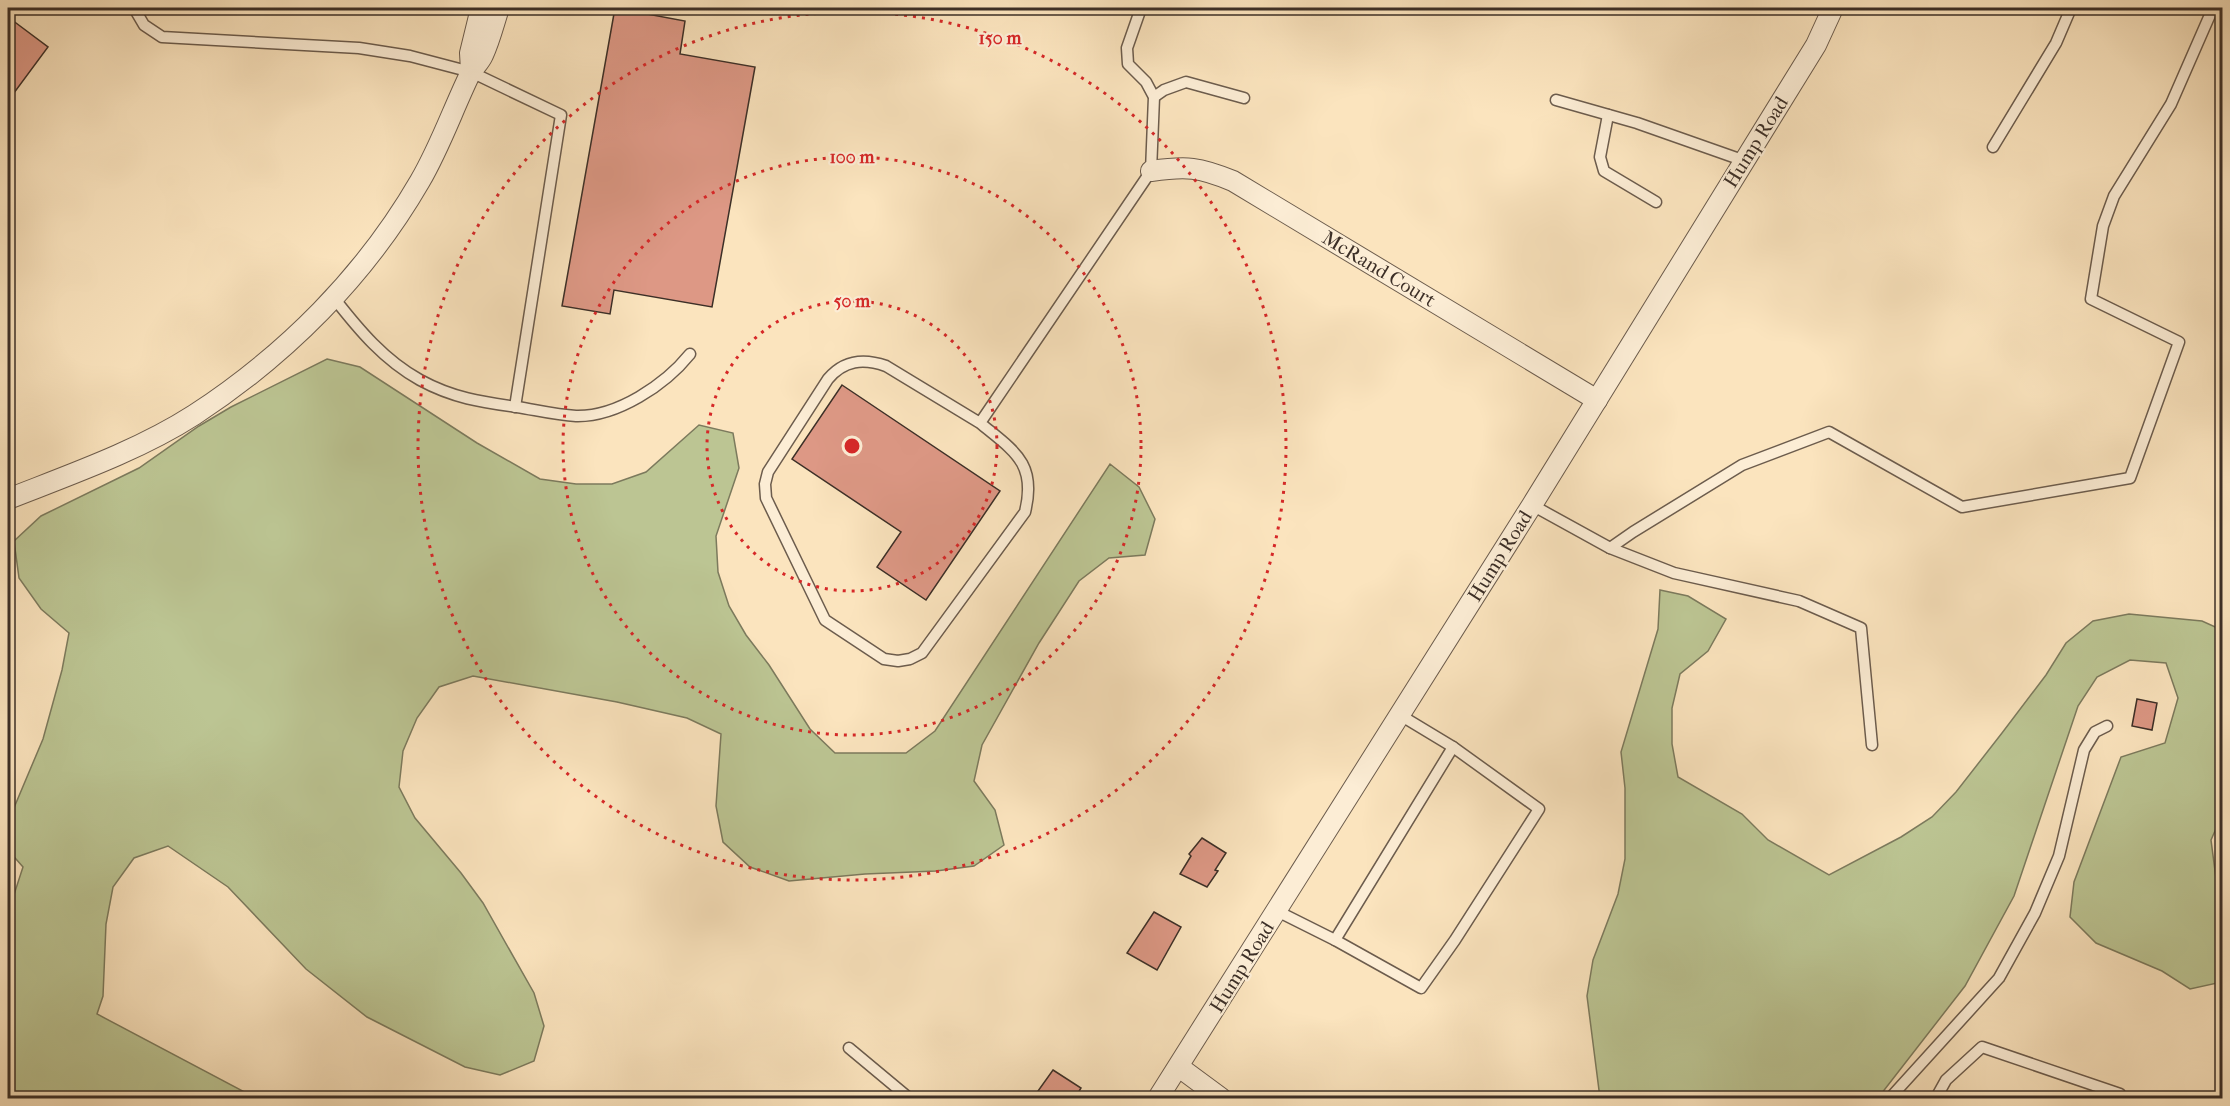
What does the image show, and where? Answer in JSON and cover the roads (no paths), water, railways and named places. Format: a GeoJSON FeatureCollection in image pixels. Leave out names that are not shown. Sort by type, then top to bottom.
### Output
{"type":"FeatureCollection","features":[{"type":"Feature","properties":{"kind":"street"},"geometry":{"type":"LineString","coordinates":[[471,72],[470,53],[481,8]]}},
{"type":"Feature","properties":{"kind":"street"},"geometry":{"type":"LineString","coordinates":[[8,499],[142,442],[193,416],[247,378],[295,339],[334,298],[387,232],[420,181],[449,125],[471,72],[482,57],[499,8]]}},
{"type":"Feature","properties":{"kind":"street","name":"Hump Road"},"geometry":{"type":"LineString","coordinates":[[1158,1098],[1532,505],[1816,45],[1833,8]]}},
{"type":"Feature","properties":{"kind":"street","name":"McRand Court"},"geometry":{"type":"LineString","coordinates":[[1151,171],[1183,166],[1209,171],[1233,181],[1597,400]]}},
{"type":"Feature","properties":{"kind":"street"},"geometry":{"type":"LineString","coordinates":[[1179,1067],[1221,1098]]}},
{"type":"Feature","properties":{"kind":"lane"},"geometry":{"type":"LineString","coordinates":[[134,8],[144,25],[162,37],[359,48],[410,57],[471,72],[561,115],[515,407]]}},
{"type":"Feature","properties":{"kind":"lane"},"geometry":{"type":"LineString","coordinates":[[980,423],[1151,171],[1154,97],[1146,81],[1128,64],[1127,48],[1141,8]]}},
{"type":"Feature","properties":{"kind":"lane"},"geometry":{"type":"LineString","coordinates":[[1993,147],[2056,43],[2071,8]]}},
{"type":"Feature","properties":{"kind":"lane"},"geometry":{"type":"LineString","coordinates":[[1610,548],[1742,465],[1829,432],[1962,507],[2130,478],[2179,342],[2091,299],[2103,226],[2114,196],[2171,104],[2213,8]]}},
{"type":"Feature","properties":{"kind":"lane"},"geometry":{"type":"LineString","coordinates":[[1154,97],[1186,81],[1244,98]]}},
{"type":"Feature","properties":{"kind":"lane"},"geometry":{"type":"LineString","coordinates":[[1556,100],[1637,123],[1745,161]]}},
{"type":"Feature","properties":{"kind":"lane"},"geometry":{"type":"LineString","coordinates":[[1608,115],[1600,157],[1604,171],[1656,202]]}},
{"type":"Feature","properties":{"kind":"lane"},"geometry":{"type":"LineString","coordinates":[[334,298],[364,336],[418,379],[451,395],[515,407],[577,416],[605,411],[638,398],[662,383],[679,368],[690,354]]}},
{"type":"Feature","properties":{"kind":"lane"},"geometry":{"type":"LineString","coordinates":[[870,360],[886,366],[980,423],[1015,452],[1027,472],[1029,494],[1025,512],[922,653],[910,660],[898,661],[885,658],[825,620],[766,498],[765,484],[768,472],[828,379],[836,369],[853,362],[870,360]]}},
{"type":"Feature","properties":{"kind":"lane"},"geometry":{"type":"LineString","coordinates":[[1532,505],[1610,548],[1674,573],[1799,601],[1861,628],[1872,744]]}},
{"type":"Feature","properties":{"kind":"lane"},"geometry":{"type":"LineString","coordinates":[[1277,911],[1421,988],[1455,940],[1539,809],[1453,747],[1400,715]]}},
{"type":"Feature","properties":{"kind":"lane"},"geometry":{"type":"LineString","coordinates":[[1890,1098],[1999,978],[2035,913],[2059,856],[2084,750],[2095,732],[2107,726]]}},
{"type":"Feature","properties":{"kind":"lane"},"geometry":{"type":"LineString","coordinates":[[1335,940],[1453,747]]}},
{"type":"Feature","properties":{"kind":"lane"},"geometry":{"type":"LineString","coordinates":[[1936,1098],[1946,1080],[1982,1047],[2120,1094]]}},
{"type":"Feature","properties":{"kind":"lane"},"geometry":{"type":"LineString","coordinates":[[849,1048],[909,1098]]}}]}
